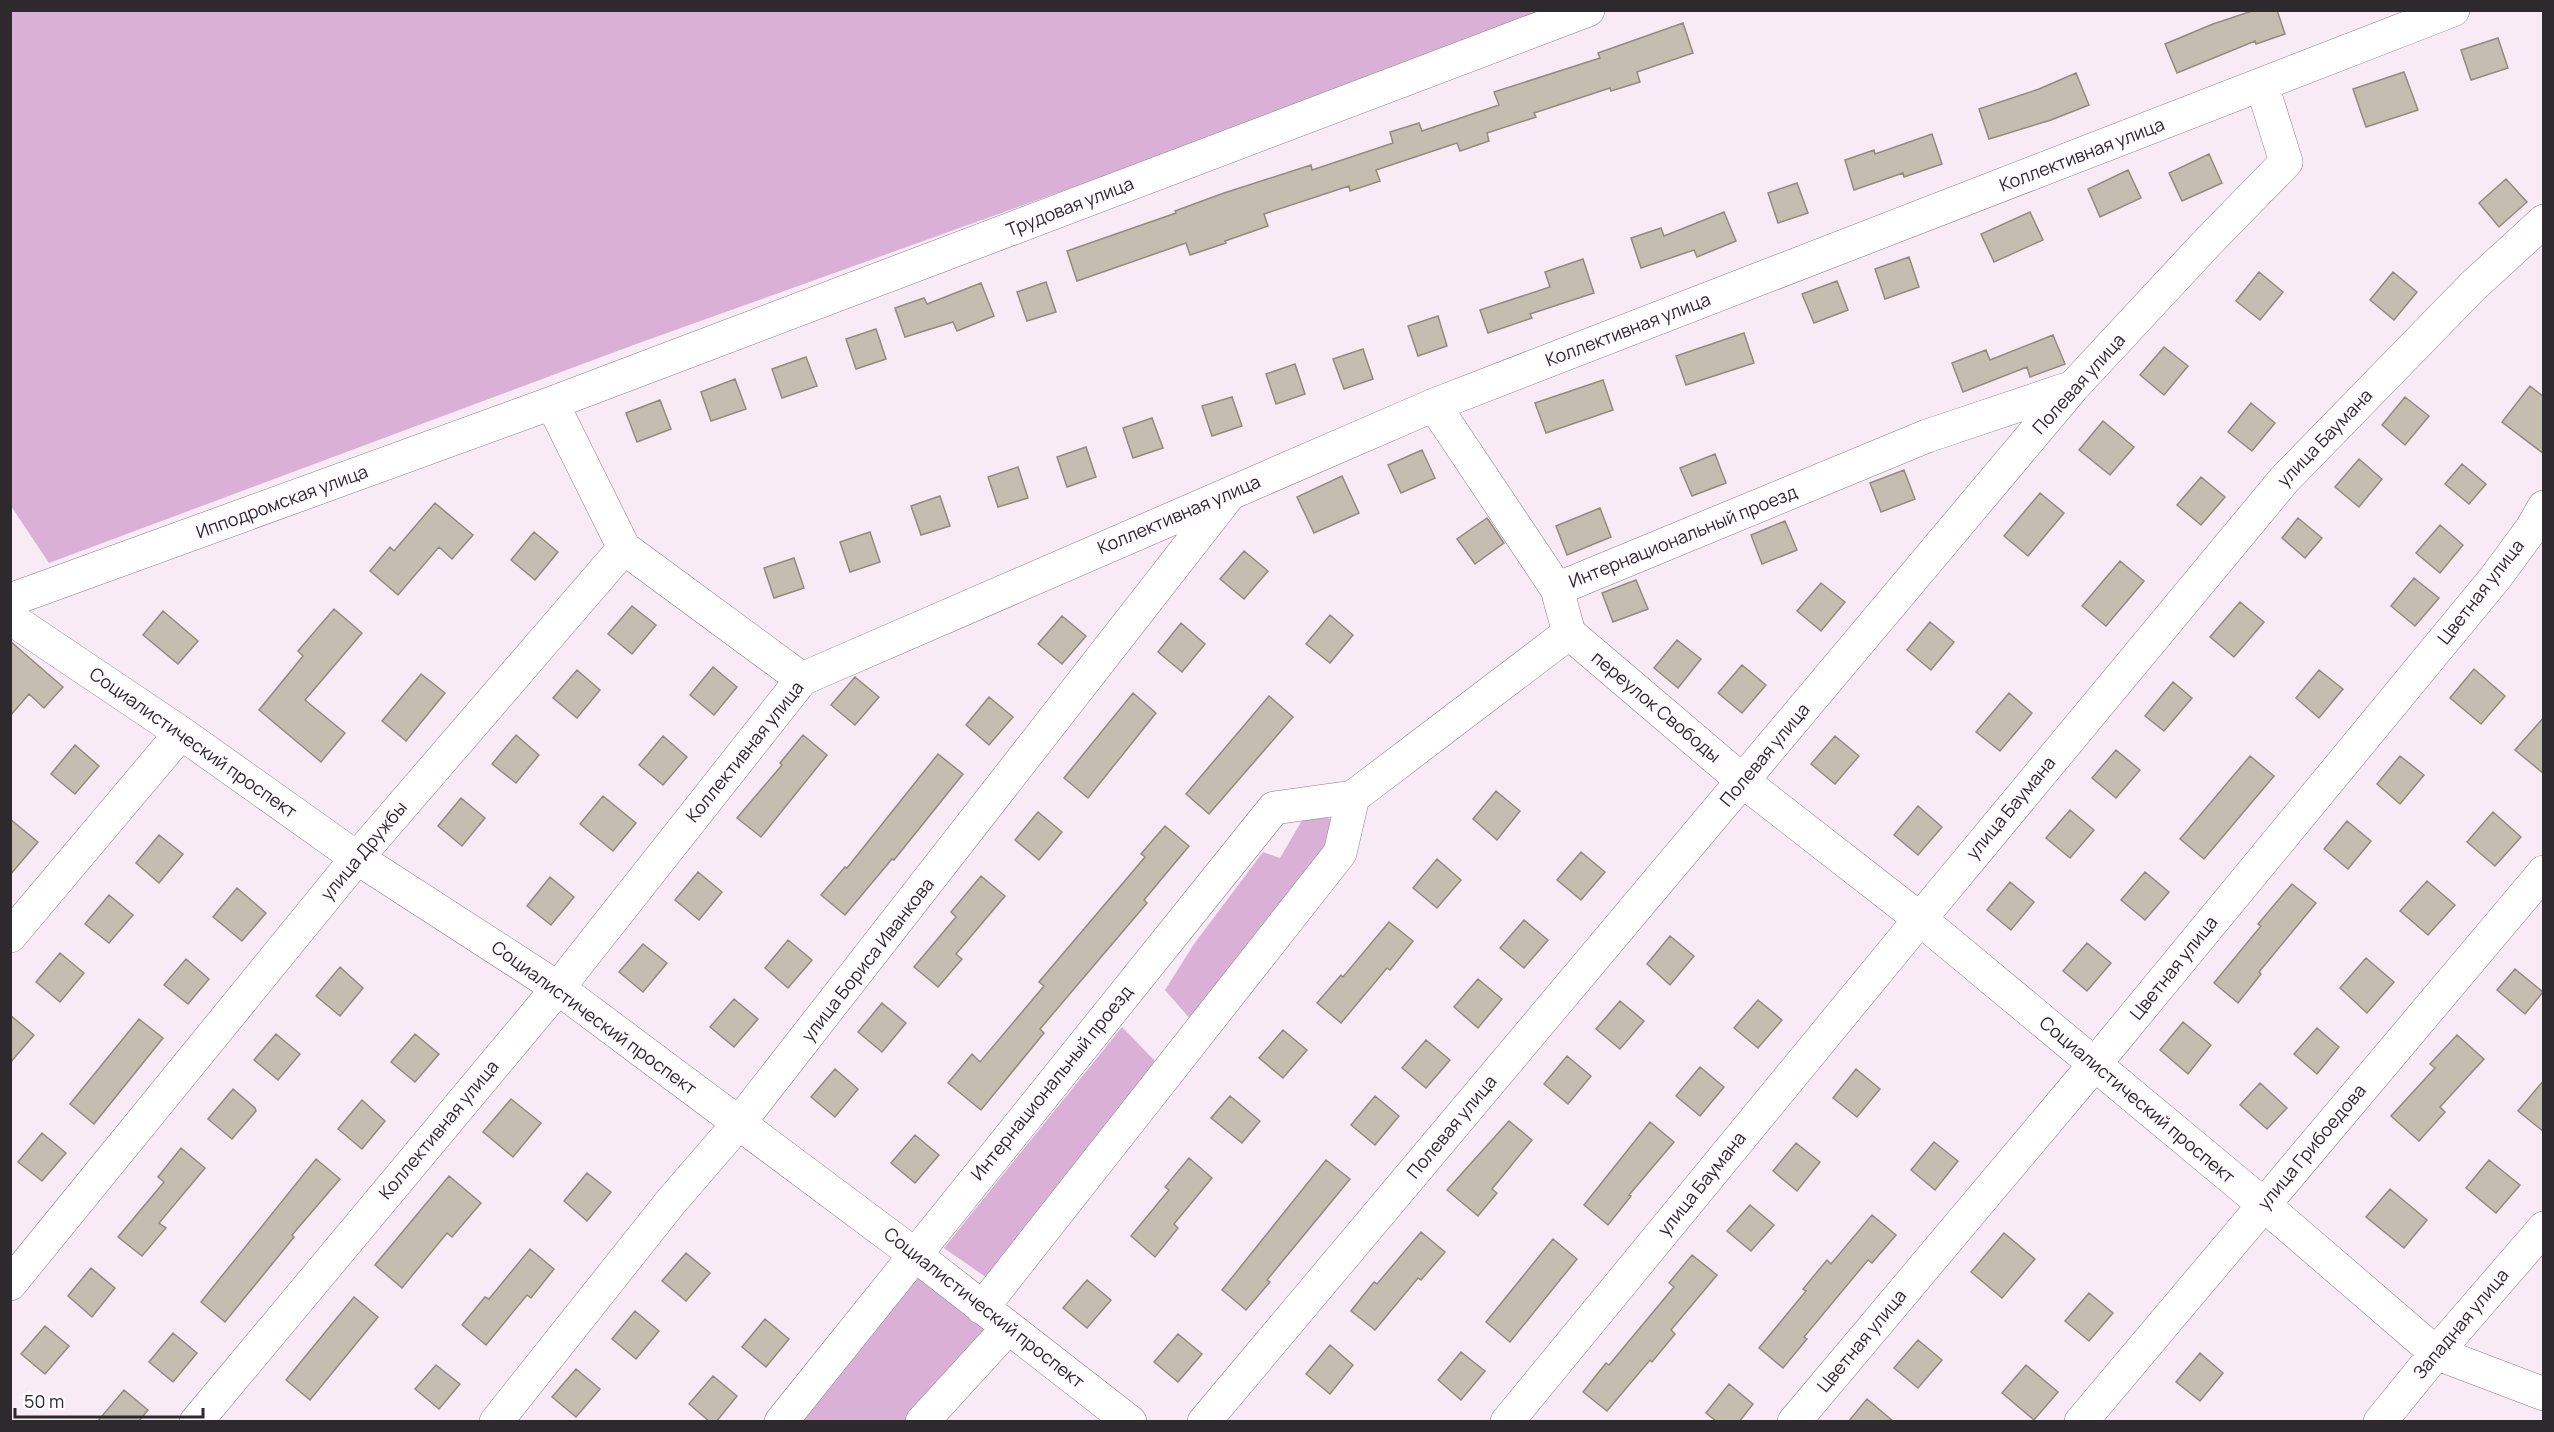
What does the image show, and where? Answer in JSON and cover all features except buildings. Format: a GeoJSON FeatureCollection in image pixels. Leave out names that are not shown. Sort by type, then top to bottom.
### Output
{"type":"FeatureCollection","features":[{"type":"Feature","properties":{"kind":"street","name":"Трудовая улица"},"geometry":{"type":"LineString","coordinates":[[552,403],[1588,10]]}},
{"type":"Feature","properties":{"kind":"street","name":"Коллективная улица"},"geometry":{"type":"LineString","coordinates":[[196,1422],[558,988],[802,679],[1434,405],[2452,10]]}},
{"type":"Feature","properties":{"kind":"street","name":"Полевая улица"},"geometry":{"type":"LineString","coordinates":[[1204,1422],[1744,782],[2073,387],[2286,162],[2262,85]]}},
{"type":"Feature","properties":{"kind":"street","name":"улица Баумана"},"geometry":{"type":"LineString","coordinates":[[1507,1422],[2284,480],[2473,286],[2544,221]]}},
{"type":"Feature","properties":{"kind":"street","name":"Интернациональный проезд"},"geometry":{"type":"LineString","coordinates":[[781,1422],[1274,808],[1353,797],[1569,633],[1557,589],[1927,436],[2073,387]]}},
{"type":"Feature","properties":{"kind":"street"},"geometry":{"type":"LineString","coordinates":[[552,403],[624,548],[802,679]]}},
{"type":"Feature","properties":{"kind":"street","name":"Ипподромская улица"},"geometry":{"type":"LineString","coordinates":[[10,600],[552,403]]}},
{"type":"Feature","properties":{"kind":"street"},"geometry":{"type":"LineString","coordinates":[[1434,405],[1557,589]]}},
{"type":"Feature","properties":{"kind":"street","name":"улица Бориса Иванкова"},"geometry":{"type":"LineString","coordinates":[[496,1422],[670,1203],[739,1123],[1231,492]]}},
{"type":"Feature","properties":{"kind":"street","name":"Цветная улица"},"geometry":{"type":"LineString","coordinates":[[1794,1422],[2094,1065],[2496,577],[2532,528],[2544,507]]}},
{"type":"Feature","properties":{"kind":"street","name":"улица Дружбы"},"geometry":{"type":"LineString","coordinates":[[10,1284],[357,858],[624,548]]}},
{"type":"Feature","properties":{"kind":"street","name":"Социалистический проспект"},"geometry":{"type":"LineString","coordinates":[[10,618],[181,733],[357,858],[558,988],[914,1254],[1131,1422]]}},
{"type":"Feature","properties":{"kind":"street","name":"переулок Свободы"},"geometry":{"type":"LineString","coordinates":[[1569,633],[1744,782]]}},
{"type":"Feature","properties":{"kind":"street"},"geometry":{"type":"LineString","coordinates":[[10,936],[181,733]]}},
{"type":"Feature","properties":{"kind":"street","name":"Социалистический проспект"},"geometry":{"type":"LineString","coordinates":[[1744,782],[1920,919],[2264,1204],[2436,1353],[2544,1394]]}},
{"type":"Feature","properties":{"kind":"street"},"geometry":{"type":"LineString","coordinates":[[982,1308],[1340,853],[1353,797]]}},
{"type":"Feature","properties":{"kind":"street","name":"улица Грибоедова"},"geometry":{"type":"LineString","coordinates":[[2081,1422],[2544,872]]}},
{"type":"Feature","properties":{"kind":"street","name":"Западная улица"},"geometry":{"type":"LineString","coordinates":[[2380,1422],[2544,1228]]}},
{"type":"Feature","properties":{"kind":"street"},"geometry":{"type":"LineString","coordinates":[[922,1422],[1008,1328]]}},
{"type":"Feature","properties":{"kind":"shaded area"},"geometry":{"type":"Polygon","coordinates":[[[10,11],[1565,11],[639,343],[49,563],[11,506],[10,11]]]}},
{"type":"Feature","properties":{"kind":"shaded area"},"geometry":{"type":"Polygon","coordinates":[[[1317,815],[1334,820],[1332,847],[1192,1021],[1165,990],[1194,944],[1263,852],[1280,858],[1304,817],[1317,815]]]}},
{"type":"Feature","properties":{"kind":"shaded area"},"geometry":{"type":"Polygon","coordinates":[[[1122,1027],[1156,1062],[990,1280],[944,1248],[1122,1027]]]}},
{"type":"Feature","properties":{"kind":"shaded area"},"geometry":{"type":"Polygon","coordinates":[[[917,1273],[989,1332],[905,1421],[799,1422],[917,1273]]]}}]}
